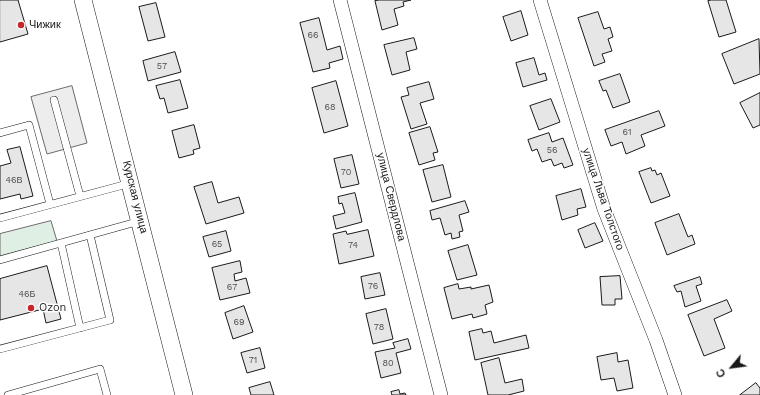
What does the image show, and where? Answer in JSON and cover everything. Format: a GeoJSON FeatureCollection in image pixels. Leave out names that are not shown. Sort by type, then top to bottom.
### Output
{"type":"FeatureCollection","features":[{"type":"Feature","properties":{"kind":"street","name":"Курская улица"},"geometry":{"type":"LineString","coordinates":[[83,0],[141,221],[184,395]]}},
{"type":"Feature","properties":{"kind":"street","name":"улица Свердлова"},"geometry":{"type":"LineString","coordinates":[[340,0],[442,395]]}},
{"type":"Feature","properties":{"kind":"street","name":"улица Льва Толстого"},"geometry":{"type":"LineString","coordinates":[[540,0],[604,209],[656,340],[675,395]]}},
{"type":"Feature","properties":{"kind":"lane"},"geometry":{"type":"LineString","coordinates":[[54,100],[80,196]]}},
{"type":"Feature","properties":{"kind":"lane"},"geometry":{"type":"LineString","coordinates":[[0,133],[29,125],[50,204]]}},
{"type":"Feature","properties":{"kind":"lane"},"geometry":{"type":"LineString","coordinates":[[0,218],[131,183]]}},
{"type":"Feature","properties":{"kind":"lane"},"geometry":{"type":"LineString","coordinates":[[0,260],[141,221]]}},
{"type":"Feature","properties":{"kind":"lane"},"geometry":{"type":"LineString","coordinates":[[0,349],[110,320],[90,235]]}},
{"type":"Feature","properties":{"kind":"lane"},"geometry":{"type":"LineString","coordinates":[[61,243],[80,328]]}},
{"type":"Feature","properties":{"kind":"lane"},"geometry":{"type":"LineString","coordinates":[[8,395],[100,369],[107,395]]}},
{"type":"Feature","properties":{"kind":"green space"},"geometry":{"type":"Polygon","coordinates":[[[51,221],[57,241],[0,256],[0,234],[51,221]]]}},
{"type":"Feature","properties":{"kind":"shaded area"},"geometry":{"type":"Polygon","coordinates":[[[72,86],[87,143],[47,154],[31,97],[72,86]]]}},
{"type":"Feature","properties":{"kind":"building"},"geometry":{"type":"Polygon","coordinates":[[[0,0],[18,0],[28,34],[0,42],[0,0]]]}},
{"type":"Feature","properties":{"kind":"building"},"geometry":{"type":"Polygon","coordinates":[[[411,0],[403,2],[404,6],[394,9],[398,25],[382,30],[375,1],[411,0]]]}},
{"type":"Feature","properties":{"kind":"building"},"geometry":{"type":"Polygon","coordinates":[[[726,0],[736,32],[719,37],[708,1],[726,0]]]}},
{"type":"Feature","properties":{"kind":"building"},"geometry":{"type":"Polygon","coordinates":[[[156,3],[165,37],[148,41],[139,7],[156,3]]]}},
{"type":"Feature","properties":{"kind":"building"},"geometry":{"type":"Polygon","coordinates":[[[521,11],[528,35],[511,41],[503,17],[521,11]]]}},
{"type":"Feature","properties":{"kind":"building"},"geometry":{"type":"Polygon","coordinates":[[[598,12],[604,29],[610,27],[613,37],[608,39],[612,51],[602,54],[605,62],[594,66],[578,18],[598,12]]]}},
{"type":"Feature","properties":{"kind":"building"},"geometry":{"type":"Polygon","coordinates":[[[319,18],[327,50],[340,46],[343,59],[329,63],[330,68],[313,72],[300,23],[319,18]]]}},
{"type":"Feature","properties":{"kind":"building"},"geometry":{"type":"Polygon","coordinates":[[[414,38],[417,49],[406,52],[410,70],[392,75],[384,45],[414,38]]]}},
{"type":"Feature","properties":{"kind":"building"},"geometry":{"type":"Polygon","coordinates":[[[759,39],[760,74],[734,84],[722,54],[759,39]]]}},
{"type":"Feature","properties":{"kind":"building"},"geometry":{"type":"Polygon","coordinates":[[[175,52],[181,72],[148,81],[143,61],[175,52]]]}},
{"type":"Feature","properties":{"kind":"building"},"geometry":{"type":"Polygon","coordinates":[[[534,58],[539,75],[545,73],[547,80],[523,87],[516,63],[534,58]]]}},
{"type":"Feature","properties":{"kind":"building"},"geometry":{"type":"Polygon","coordinates":[[[620,74],[630,102],[613,108],[606,90],[603,91],[599,81],[620,74]]]}},
{"type":"Feature","properties":{"kind":"building"},"geometry":{"type":"Polygon","coordinates":[[[180,80],[188,108],[168,113],[164,98],[160,99],[156,86],[180,80]]]}},
{"type":"Feature","properties":{"kind":"building"},"geometry":{"type":"Polygon","coordinates":[[[336,81],[348,126],[324,133],[312,88],[336,81]]]}},
{"type":"Feature","properties":{"kind":"building"},"geometry":{"type":"Polygon","coordinates":[[[429,82],[434,99],[420,103],[427,124],[411,129],[401,97],[409,95],[407,88],[429,82]]]}},
{"type":"Feature","properties":{"kind":"building"},"geometry":{"type":"Polygon","coordinates":[[[760,93],[760,125],[753,128],[740,103],[760,93]]]}},
{"type":"Feature","properties":{"kind":"building"},"geometry":{"type":"Polygon","coordinates":[[[551,99],[560,122],[539,130],[530,106],[551,99]]]}},
{"type":"Feature","properties":{"kind":"building"},"geometry":{"type":"Polygon","coordinates":[[[659,111],[665,126],[641,135],[645,146],[626,154],[622,142],[611,146],[605,130],[659,111]]]}},
{"type":"Feature","properties":{"kind":"building"},"geometry":{"type":"Polygon","coordinates":[[[194,125],[200,148],[193,150],[194,154],[179,158],[172,131],[194,125]]]}},
{"type":"Feature","properties":{"kind":"building"},"geometry":{"type":"Polygon","coordinates":[[[430,127],[438,152],[433,153],[435,160],[419,165],[409,133],[430,127]]]}},
{"type":"Feature","properties":{"kind":"building"},"geometry":{"type":"Polygon","coordinates":[[[549,133],[552,142],[563,138],[573,165],[564,168],[562,163],[554,166],[551,159],[542,162],[537,149],[532,151],[528,140],[549,133]]]}},
{"type":"Feature","properties":{"kind":"building"},"geometry":{"type":"Polygon","coordinates":[[[20,147],[33,196],[21,199],[20,194],[0,199],[0,166],[11,163],[7,150],[20,147]]]}},
{"type":"Feature","properties":{"kind":"building"},"geometry":{"type":"Polygon","coordinates":[[[352,155],[359,184],[341,188],[334,159],[352,155]]]}},
{"type":"Feature","properties":{"kind":"building"},"geometry":{"type":"Polygon","coordinates":[[[443,165],[451,197],[432,202],[423,170],[443,165]]]}},
{"type":"Feature","properties":{"kind":"building"},"geometry":{"type":"Polygon","coordinates":[[[651,168],[652,171],[655,170],[657,175],[661,173],[670,196],[651,203],[639,172],[651,168]]]}},
{"type":"Feature","properties":{"kind":"building"},"geometry":{"type":"Polygon","coordinates":[[[212,182],[218,203],[239,197],[244,213],[206,224],[194,187],[212,182]]]}},
{"type":"Feature","properties":{"kind":"building"},"geometry":{"type":"Polygon","coordinates":[[[581,189],[586,207],[577,209],[578,215],[562,220],[556,196],[581,189]]]}},
{"type":"Feature","properties":{"kind":"building"},"geometry":{"type":"Polygon","coordinates":[[[355,193],[362,222],[336,229],[333,216],[345,213],[342,203],[339,204],[338,197],[355,193]]]}},
{"type":"Feature","properties":{"kind":"building"},"geometry":{"type":"Polygon","coordinates":[[[465,201],[469,212],[459,215],[463,231],[459,232],[460,237],[452,239],[451,233],[445,235],[440,218],[432,220],[430,211],[465,201]]]}},
{"type":"Feature","properties":{"kind":"building"},"geometry":{"type":"Polygon","coordinates":[[[679,214],[688,237],[692,235],[695,244],[667,255],[655,223],[679,214]]]}},
{"type":"Feature","properties":{"kind":"building"},"geometry":{"type":"Polygon","coordinates":[[[595,223],[603,241],[585,248],[578,230],[595,223]]]}},
{"type":"Feature","properties":{"kind":"building"},"geometry":{"type":"Polygon","coordinates":[[[368,230],[374,256],[339,264],[333,234],[346,231],[347,234],[368,230]]]}},
{"type":"Feature","properties":{"kind":"building"},"geometry":{"type":"Polygon","coordinates":[[[226,231],[231,251],[209,257],[203,237],[226,231]]]}},
{"type":"Feature","properties":{"kind":"building"},"geometry":{"type":"Polygon","coordinates":[[[468,245],[477,275],[457,280],[448,251],[468,245]]]}},
{"type":"Feature","properties":{"kind":"building"},"geometry":{"type":"Polygon","coordinates":[[[240,261],[242,272],[234,274],[235,281],[246,278],[250,293],[220,300],[212,268],[240,261]]]}},
{"type":"Feature","properties":{"kind":"building"},"geometry":{"type":"Polygon","coordinates":[[[47,266],[61,319],[46,323],[43,309],[0,320],[0,279],[47,266]]]}},
{"type":"Feature","properties":{"kind":"building"},"geometry":{"type":"Polygon","coordinates":[[[380,273],[385,295],[365,299],[361,277],[380,273]]]}},
{"type":"Feature","properties":{"kind":"building"},"geometry":{"type":"Polygon","coordinates":[[[620,276],[622,299],[615,299],[615,305],[602,305],[600,277],[620,276]]]}},
{"type":"Feature","properties":{"kind":"building"},"geometry":{"type":"Polygon","coordinates":[[[700,277],[702,284],[696,286],[701,301],[685,307],[681,291],[677,292],[674,286],[700,277]]]}},
{"type":"Feature","properties":{"kind":"building"},"geometry":{"type":"Polygon","coordinates":[[[458,284],[459,289],[471,287],[471,289],[489,285],[493,302],[485,305],[487,314],[473,318],[472,314],[452,319],[444,288],[458,284]]]}},
{"type":"Feature","properties":{"kind":"building"},"geometry":{"type":"Polygon","coordinates":[[[727,300],[732,311],[714,319],[725,348],[704,356],[688,315],[727,300]]]}},
{"type":"Feature","properties":{"kind":"building"},"geometry":{"type":"Polygon","coordinates":[[[244,306],[253,332],[233,339],[225,313],[244,306]]]}},
{"type":"Feature","properties":{"kind":"building"},"geometry":{"type":"Polygon","coordinates":[[[386,309],[393,339],[373,344],[366,314],[386,309]]]}},
{"type":"Feature","properties":{"kind":"building"},"geometry":{"type":"Polygon","coordinates":[[[482,329],[483,333],[491,331],[494,343],[526,335],[529,348],[475,360],[469,332],[482,329]]]}},
{"type":"Feature","properties":{"kind":"building"},"geometry":{"type":"Polygon","coordinates":[[[408,339],[411,349],[396,353],[401,373],[381,378],[375,352],[395,348],[393,343],[408,339]]]}},
{"type":"Feature","properties":{"kind":"building"},"geometry":{"type":"Polygon","coordinates":[[[260,348],[265,368],[247,373],[241,353],[260,348]]]}},
{"type":"Feature","properties":{"kind":"building"},"geometry":{"type":"Polygon","coordinates":[[[617,353],[618,362],[628,360],[633,388],[617,391],[614,378],[601,380],[597,357],[617,353]]]}},
{"type":"Feature","properties":{"kind":"building"},"geometry":{"type":"Polygon","coordinates":[[[499,358],[505,383],[522,379],[524,391],[508,395],[488,395],[481,363],[499,358]]]}},
{"type":"Feature","properties":{"kind":"building"},"geometry":{"type":"Polygon","coordinates":[[[270,382],[274,395],[251,395],[249,388],[270,382]]]}},
{"type":"Feature","properties":{"kind":"building"},"geometry":{"type":"Polygon","coordinates":[[[756,383],[760,388],[760,395],[740,395],[756,383]]]}},
{"type":"Feature","properties":{"kind":"building"},"geometry":{"type":"Polygon","coordinates":[[[399,390],[400,394],[405,393],[406,395],[392,395],[391,392],[399,390]]]}},
{"type":"Feature","properties":{"kind":"place","name":"Чижик"},"geometry":{"type":"Point","coordinates":[21,25]}},
{"type":"Feature","properties":{"kind":"place","name":"Ozon"},"geometry":{"type":"Point","coordinates":[31,308]}}]}
